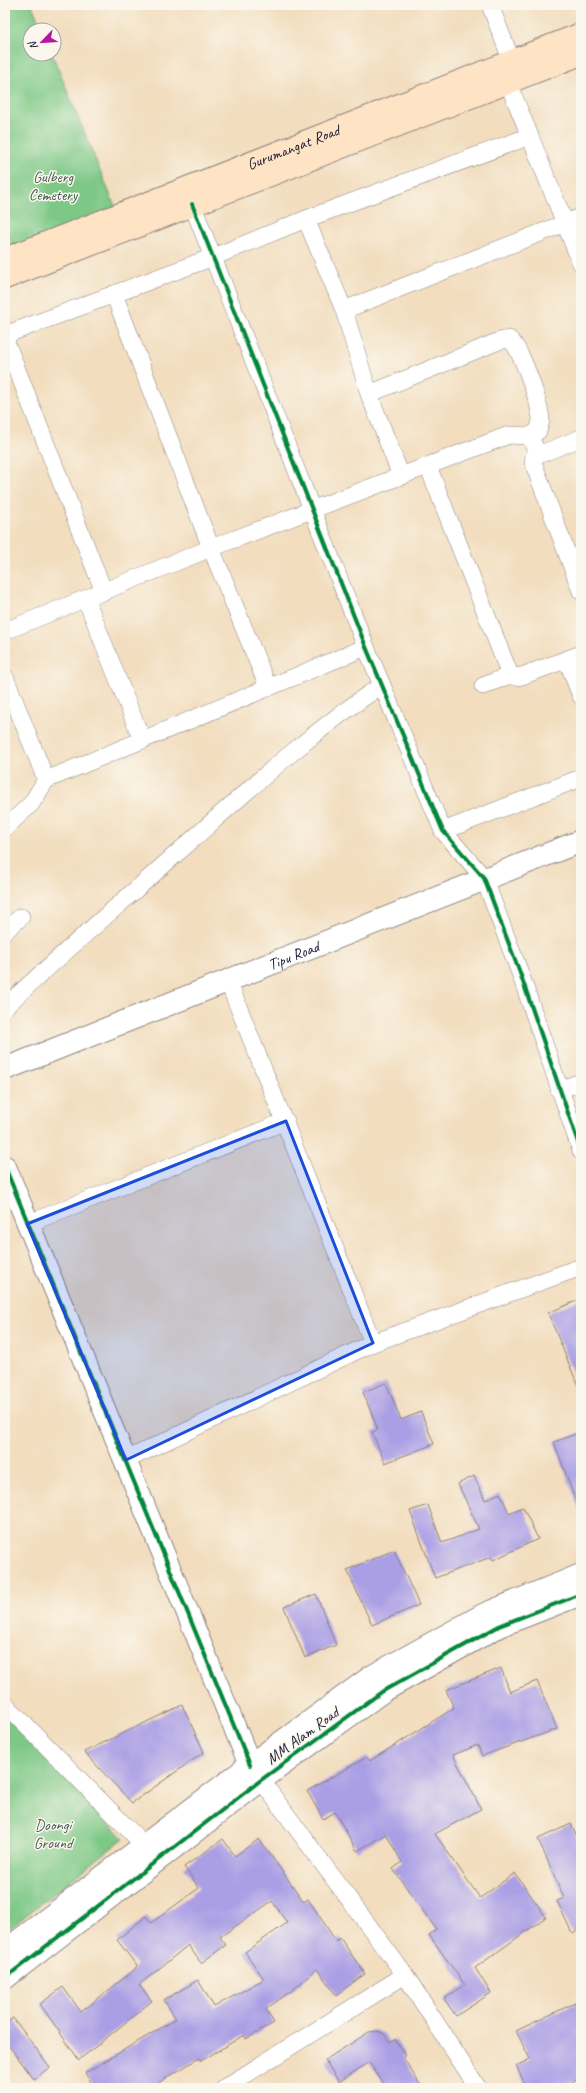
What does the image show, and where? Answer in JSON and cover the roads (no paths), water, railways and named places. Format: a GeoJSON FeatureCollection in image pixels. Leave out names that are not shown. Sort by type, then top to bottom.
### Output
{"type":"FeatureCollection","features":[{"type":"Feature","properties":{"kind":"main road","name":"Gurumangat Road"},"geometry":{"type":"LineString","coordinates":[[5,278],[192,204],[510,72],[581,34]]}},
{"type":"Feature","properties":{"kind":"main road","name":"Gurumangat Road"},"geometry":{"type":"LineString","coordinates":[[5,258],[510,72],[581,54]]}},
{"type":"Feature","properties":{"kind":"street"},"geometry":{"type":"LineString","coordinates":[[490,5],[530,136],[573,220],[581,262]]}},
{"type":"Feature","properties":{"kind":"street"},"geometry":{"type":"LineString","coordinates":[[5,335],[213,257],[306,219],[530,136]]}},
{"type":"Feature","properties":{"kind":"street"},"geometry":{"type":"LineString","coordinates":[[192,204],[366,647],[443,831],[484,878],[520,973],[581,1151]]}},
{"type":"Feature","properties":{"kind":"street"},"geometry":{"type":"LineString","coordinates":[[306,219],[344,310],[369,394],[401,476]]}},
{"type":"Feature","properties":{"kind":"street"},"geometry":{"type":"LineString","coordinates":[[344,310],[573,220]]}},
{"type":"Feature","properties":{"kind":"street"},"geometry":{"type":"LineString","coordinates":[[114,294],[211,548],[268,687]]}},
{"type":"Feature","properties":{"kind":"street"},"geometry":{"type":"LineString","coordinates":[[5,339],[104,592]]}},
{"type":"Feature","properties":{"kind":"street"},"geometry":{"type":"LineString","coordinates":[[5,631],[211,548],[509,435],[530,436],[538,430],[541,422],[540,413],[521,359],[514,342],[509,339],[499,341],[369,394]]}},
{"type":"Feature","properties":{"kind":"street"},"geometry":{"type":"LineString","coordinates":[[530,436],[538,455]]}},
{"type":"Feature","properties":{"kind":"street"},"geometry":{"type":"LineString","coordinates":[[581,438],[534,456],[533,462],[581,591]]}},
{"type":"Feature","properties":{"kind":"street"},"geometry":{"type":"LineString","coordinates":[[428,466],[510,675]]}},
{"type":"Feature","properties":{"kind":"street"},"geometry":{"type":"LineString","coordinates":[[86,599],[142,740]]}},
{"type":"Feature","properties":{"kind":"street"},"geometry":{"type":"LineString","coordinates":[[5,828],[31,804],[46,780],[366,647]]}},
{"type":"Feature","properties":{"kind":"street"},"geometry":{"type":"LineString","coordinates":[[483,686],[510,675],[515,677],[522,676],[574,657],[581,696]]}},
{"type":"Feature","properties":{"kind":"street"},"geometry":{"type":"LineString","coordinates":[[5,677],[46,780]]}},
{"type":"Feature","properties":{"kind":"street"},"geometry":{"type":"LineString","coordinates":[[5,1007],[45,969],[273,768],[345,709],[382,685]]}},
{"type":"Feature","properties":{"kind":"street"},"geometry":{"type":"LineString","coordinates":[[443,831],[581,778]]}},
{"type":"Feature","properties":{"kind":"street","name":"Tipu Road"},"geometry":{"type":"LineString","coordinates":[[5,1069],[484,878],[581,841]]}},
{"type":"Feature","properties":{"kind":"street"},"geometry":{"type":"LineString","coordinates":[[5,931],[21,917]]}},
{"type":"Feature","properties":{"kind":"street"},"geometry":{"type":"LineString","coordinates":[[228,981],[286,1121],[373,1343]]}},
{"type":"Feature","properties":{"kind":"street"},"geometry":{"type":"LineString","coordinates":[[559,1090],[581,1082]]}},
{"type":"Feature","properties":{"kind":"street"},"geometry":{"type":"LineString","coordinates":[[27,1224],[286,1121]]}},
{"type":"Feature","properties":{"kind":"street"},"geometry":{"type":"LineString","coordinates":[[5,1167],[27,1224],[256,1772],[405,1975],[478,2088]]}},
{"type":"Feature","properties":{"kind":"street"},"geometry":{"type":"LineString","coordinates":[[126,1460],[373,1343],[581,1267]]}},
{"type":"Feature","properties":{"kind":"street","name":"MM Alam Road"},"geometry":{"type":"LineString","coordinates":[[5,1978],[371,1677],[485,1614],[581,1575]]}},
{"type":"Feature","properties":{"kind":"street","name":"MM Alam Road"},"geometry":{"type":"LineString","coordinates":[[5,1951],[145,1846],[256,1772],[383,1691],[499,1626],[581,1594]]}},
{"type":"Feature","properties":{"kind":"street"},"geometry":{"type":"LineString","coordinates":[[5,1704],[145,1846]]}},
{"type":"Feature","properties":{"kind":"street"},"geometry":{"type":"LineString","coordinates":[[235,2085],[405,1975]]}},
{"type":"Feature","properties":{"kind":"park label","name":"Gulberg Cemetery"},"geometry":{"type":"Point","coordinates":[53,185]}},
{"type":"Feature","properties":{"kind":"park label","name":"Doongi Ground"},"geometry":{"type":"Point","coordinates":[53,1833]}}]}
